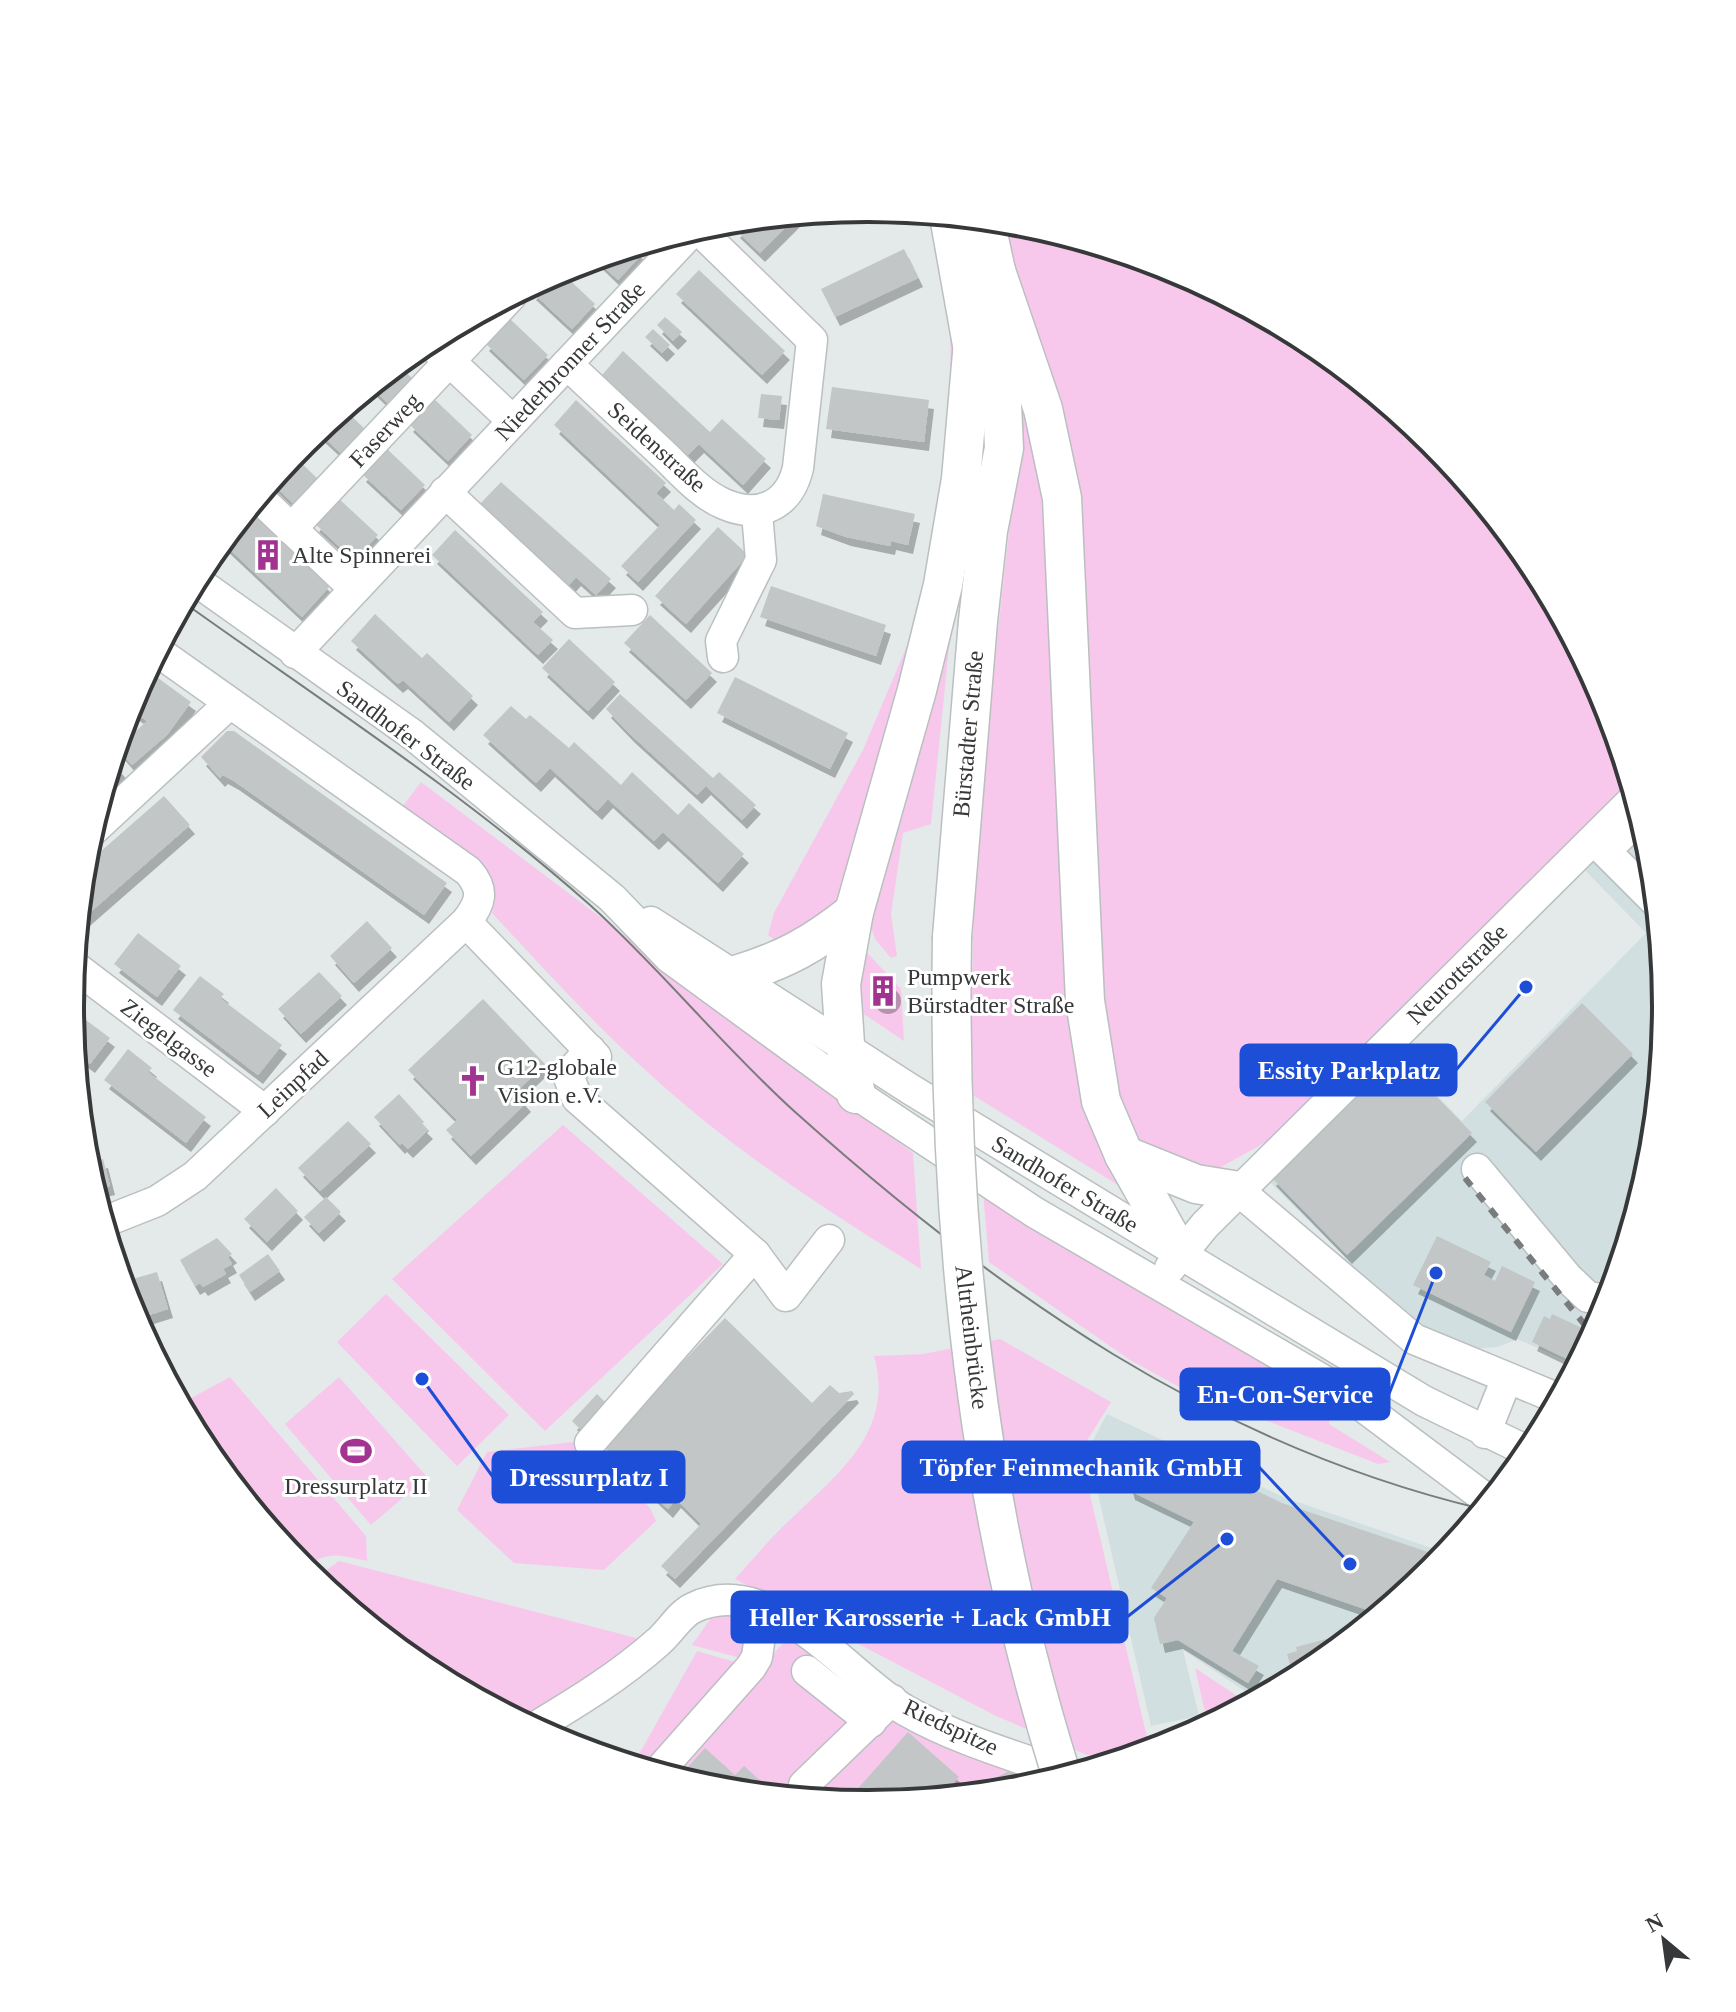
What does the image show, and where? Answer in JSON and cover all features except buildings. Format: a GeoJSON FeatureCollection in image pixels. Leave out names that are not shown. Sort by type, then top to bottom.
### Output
{"type":"FeatureCollection","features":[{"type":"Feature","properties":{"kind":"main road","name":"Bürstadter Straße"},"geometry":{"type":"LineString","coordinates":[[951,227],[973,342],[985,451],[988,531]]}},
{"type":"Feature","properties":{"kind":"main road","name":"Bürstadter Straße"},"geometry":{"type":"LineString","coordinates":[[952,937],[988,531],[1004,448],[996,271],[988,232]]}},
{"type":"Feature","properties":{"kind":"main road"},"geometry":{"type":"LineString","coordinates":[[996,271],[1043,409],[1062,498],[1085,1001],[1101,1101],[1169,1269]]}},
{"type":"Feature","properties":{"kind":"main road"},"geometry":{"type":"LineString","coordinates":[[856,1094],[845,1044],[841,984],[854,912],[917,690],[943,585],[961,479],[973,342]]}},
{"type":"Feature","properties":{"kind":"main road"},"geometry":{"type":"LineString","coordinates":[[736,975],[790,957],[819,940],[854,912]]}},
{"type":"Feature","properties":{"kind":"main road","name":"Altrheinbrücke"},"geometry":{"type":"LineString","coordinates":[[952,937],[950,1072],[965,1295],[991,1480],[1043,1717],[1059,1766]]}},
{"type":"Feature","properties":{"kind":"main road"},"geometry":{"type":"LineString","coordinates":[[1124,1155],[1161,1173],[1196,1184],[1239,1191]]}},
{"type":"Feature","properties":{"kind":"street"},"geometry":{"type":"LineString","coordinates":[[707,239],[812,340],[794,486],[779,503],[757,513],[761,560],[721,641],[723,657]]}},
{"type":"Feature","properties":{"kind":"street","name":"Niederbronner Straße"},"geometry":{"type":"LineString","coordinates":[[295,653],[679,246]]}},
{"type":"Feature","properties":{"kind":"street","name":"Faserweg"},"geometry":{"type":"LineString","coordinates":[[291,529],[488,321]]}},
{"type":"Feature","properties":{"kind":"street"},"geometry":{"type":"LineString","coordinates":[[438,350],[513,421]]}},
{"type":"Feature","properties":{"kind":"street","name":"Seidenstraße"},"geometry":{"type":"LineString","coordinates":[[567,364],[698,487],[723,504],[757,513]]}},
{"type":"Feature","properties":{"kind":"street"},"geometry":{"type":"LineString","coordinates":[[445,492],[575,613],[632,610]]}},
{"type":"Feature","properties":{"kind":"street"},"geometry":{"type":"LineString","coordinates":[[266,505],[355,589]]}},
{"type":"Feature","properties":{"kind":"street","name":"Sandhofer Straße"},"geometry":{"type":"LineString","coordinates":[[205,587],[413,735],[612,898],[670,958],[856,1094],[1034,1212],[1169,1269],[1511,1448]]}},
{"type":"Feature","properties":{"kind":"street"},"geometry":{"type":"LineString","coordinates":[[166,657],[468,871],[477,881],[481,894],[479,906],[466,922],[593,1053],[568,1075],[577,1098],[755,1254],[786,1296],[829,1240]]}},
{"type":"Feature","properties":{"kind":"street"},"geometry":{"type":"LineString","coordinates":[[108,817],[229,704]]}},
{"type":"Feature","properties":{"kind":"street","name":"Neurottstraße"},"geometry":{"type":"LineString","coordinates":[[1169,1269],[1239,1191],[1626,807]]}},
{"type":"Feature","properties":{"kind":"street"},"geometry":{"type":"LineString","coordinates":[[1631,827],[1605,851],[1643,889]]}},
{"type":"Feature","properties":{"kind":"street","name":"Sandhofer Straße"},"geometry":{"type":"LineString","coordinates":[[612,898],[845,1044],[1345,1393],[1480,1495]]}},
{"type":"Feature","properties":{"kind":"street","name":"Leinpfad"},"geometry":{"type":"LineString","coordinates":[[114,1218],[157,1201],[195,1176],[466,922]]}},
{"type":"Feature","properties":{"kind":"street","name":"Ziegelgasse"},"geometry":{"type":"LineString","coordinates":[[85,975],[265,1111]]}},
{"type":"Feature","properties":{"kind":"street"},"geometry":{"type":"LineString","coordinates":[[1477,1169],[1568,1278],[1588,1297],[1595,1298]]}},
{"type":"Feature","properties":{"kind":"street"},"geometry":{"type":"LineString","coordinates":[[1239,1191],[1414,1339],[1549,1395]]}},
{"type":"Feature","properties":{"kind":"street"},"geometry":{"type":"LineString","coordinates":[[590,1443],[755,1254]]}},
{"type":"Feature","properties":{"kind":"street"},"geometry":{"type":"LineString","coordinates":[[1507,1378],[1511,1448]]}},
{"type":"Feature","properties":{"kind":"street","name":"Riedspitze"},"geometry":{"type":"LineString","coordinates":[[547,1720],[602,1687],[659,1642],[691,1608],[722,1602],[778,1611],[905,1710],[993,1749],[1049,1768]]}},
{"type":"Feature","properties":{"kind":"street"},"geometry":{"type":"LineString","coordinates":[[666,1763],[751,1667],[757,1657],[764,1607]]}},
{"type":"Feature","properties":{"kind":"street"},"geometry":{"type":"LineString","coordinates":[[807,1671],[871,1722]]}},
{"type":"Feature","properties":{"kind":"street"},"geometry":{"type":"LineString","coordinates":[[804,1785],[892,1700]]}},
{"type":"Feature","properties":{"kind":"shaded area"},"geometry":{"type":"Polygon","coordinates":[[[1002,234],[1071,249],[1120,264],[1215,303],[1304,354],[1385,417],[1457,489],[1520,570],[1571,659],[1592,706],[1623,796],[1284,1132],[1203,1177],[1159,1157],[1130,1132],[1112,1084],[1100,1000],[1084,596],[1002,234]]]}},
{"type":"Feature","properties":{"kind":"shaded area"},"geometry":{"type":"Polygon","coordinates":[[[950,307],[959,329],[947,533],[835,913],[785,948],[768,935],[774,913],[863,750],[909,641],[927,585],[951,424],[950,307]]]}},
{"type":"Feature","properties":{"kind":"shaded area"},"geometry":{"type":"Polygon","coordinates":[[[1012,348],[1040,435],[1123,1188],[971,1094],[973,936],[982,776],[1015,478],[1012,348]]]}},
{"type":"Feature","properties":{"kind":"shaded area"},"geometry":{"type":"Polygon","coordinates":[[[956,579],[931,824],[903,833],[891,914],[897,956],[891,958],[875,939],[868,919],[956,579]]]}},
{"type":"Feature","properties":{"kind":"shaded area"},"geometry":{"type":"Polygon","coordinates":[[[421,782],[913,1153],[921,1269],[756,1160],[693,1112],[618,1045],[492,913],[495,901],[488,876],[397,814],[421,782]]]}},
{"type":"Feature","properties":{"kind":"shaded area"},"geometry":{"type":"Polygon","coordinates":[[[1628,816],[1645,904],[1652,1006],[1645,1108],[1637,1159],[1610,1258],[1567,1361],[1517,1339],[1498,1347],[1470,1349],[1432,1335],[1342,1261],[1345,1257],[1267,1179],[1396,1054],[1462,1121],[1646,933],[1579,864],[1628,816]]]}},
{"type":"Feature","properties":{"kind":"shaded area"},"geometry":{"type":"Polygon","coordinates":[[[860,945],[901,989],[904,1041],[852,1006],[860,945]]]}},
{"type":"Feature","properties":{"kind":"shaded area"},"geometry":{"type":"Polygon","coordinates":[[[563,1125],[723,1264],[545,1431],[392,1279],[563,1125]]]}},
{"type":"Feature","properties":{"kind":"shaded area"},"geometry":{"type":"Polygon","coordinates":[[[983,1191],[1157,1302],[1331,1402],[1329,1424],[1390,1462],[1378,1464],[1244,1412],[1240,1420],[1130,1360],[989,1262],[983,1191]]]}},
{"type":"Feature","properties":{"kind":"shaded area"},"geometry":{"type":"Polygon","coordinates":[[[386,1294],[509,1415],[457,1466],[337,1342],[386,1294]]]}},
{"type":"Feature","properties":{"kind":"shaded area"},"geometry":{"type":"Polygon","coordinates":[[[1000,1339],[1111,1402],[1080,1452],[1147,1738],[1101,1754],[1087,1755],[994,1715],[735,1579],[846,1465],[860,1446],[877,1405],[879,1382],[874,1356],[923,1354],[1000,1339]]]}},
{"type":"Feature","properties":{"kind":"shaded area"},"geometry":{"type":"Polygon","coordinates":[[[230,1377],[366,1536],[367,1561],[334,1556],[315,1561],[246,1483],[190,1399],[230,1377]]]}},
{"type":"Feature","properties":{"kind":"shaded area","name":"Dressurplatz II"},"geometry":{"type":"Polygon","coordinates":[[[339,1377],[427,1477],[371,1525],[285,1424],[339,1377]]]}},
{"type":"Feature","properties":{"kind":"shaded area"},"geometry":{"type":"Polygon","coordinates":[[[1107,1414],[1283,1497],[1433,1548],[1345,1628],[1304,1658],[1247,1692],[1183,1650],[1199,1716],[1151,1726],[1088,1450],[1107,1414]]]}},
{"type":"Feature","properties":{"kind":"shaded area"},"geometry":{"type":"Polygon","coordinates":[[[582,1441],[650,1508],[656,1521],[604,1570],[514,1563],[457,1510],[487,1452],[582,1441]]]}},
{"type":"Feature","properties":{"kind":"shaded area"},"geometry":{"type":"Polygon","coordinates":[[[339,1561],[644,1640],[535,1715],[432,1658],[391,1628],[325,1571],[339,1561]]]}},
{"type":"Feature","properties":{"kind":"shaded area"},"geometry":{"type":"Polygon","coordinates":[[[716,1611],[741,1619],[743,1634],[751,1646],[744,1659],[692,1645],[716,1611]]]}},
{"type":"Feature","properties":{"kind":"shaded area"},"geometry":{"type":"Polygon","coordinates":[[[791,1635],[1017,1768],[1020,1775],[919,1788],[817,1788],[715,1775],[639,1755],[697,1651],[759,1669],[791,1635]]]}},
{"type":"Feature","properties":{"kind":"shaded area"},"geometry":{"type":"Polygon","coordinates":[[[1195,1668],[1238,1697],[1205,1713],[1195,1668]]]}},
{"type":"Feature","properties":{"kind":"tram line"},"geometry":{"type":"LineString","coordinates":[[192,609],[391,748],[542,864],[642,955],[794,1111],[949,1241],[1030,1300],[1113,1354],[1200,1403],[1290,1445],[1384,1481],[1471,1506]]}},
{"type":"Feature","properties":{"kind":"railway"},"geometry":{"type":"LineString","coordinates":[[1465,1178],[1584,1324]]}},
{"type":"Feature","properties":{"kind":"place","name":"Alte Spinnerei"},"geometry":{"type":"Point","coordinates":[268,555]}},
{"type":"Feature","properties":{"kind":"place","name":"Essity Parkplatz"},"geometry":{"type":"Point","coordinates":[1526,987]}},
{"type":"Feature","properties":{"kind":"place","name":"Pumpwerk Bürstadter Straße"},"geometry":{"type":"Point","coordinates":[883,991]}},
{"type":"Feature","properties":{"kind":"place","name":"G12-globale Vision e.V."},"geometry":{"type":"Point","coordinates":[473,1081]}},
{"type":"Feature","properties":{"kind":"place","name":"En-Con-Service"},"geometry":{"type":"Point","coordinates":[1436,1273]}},
{"type":"Feature","properties":{"kind":"place","name":"Dressurplatz I"},"geometry":{"type":"Point","coordinates":[422,1379]}},
{"type":"Feature","properties":{"kind":"place","name":"Dressurplatz II"},"geometry":{"type":"Point","coordinates":[356,1451]}},
{"type":"Feature","properties":{"kind":"place","name":"Heller Karosserie + Lack GmbH"},"geometry":{"type":"Point","coordinates":[1227,1539]}},
{"type":"Feature","properties":{"kind":"place","name":"Töpfer Feinmechanik GmbH"},"geometry":{"type":"Point","coordinates":[1350,1564]}}]}
